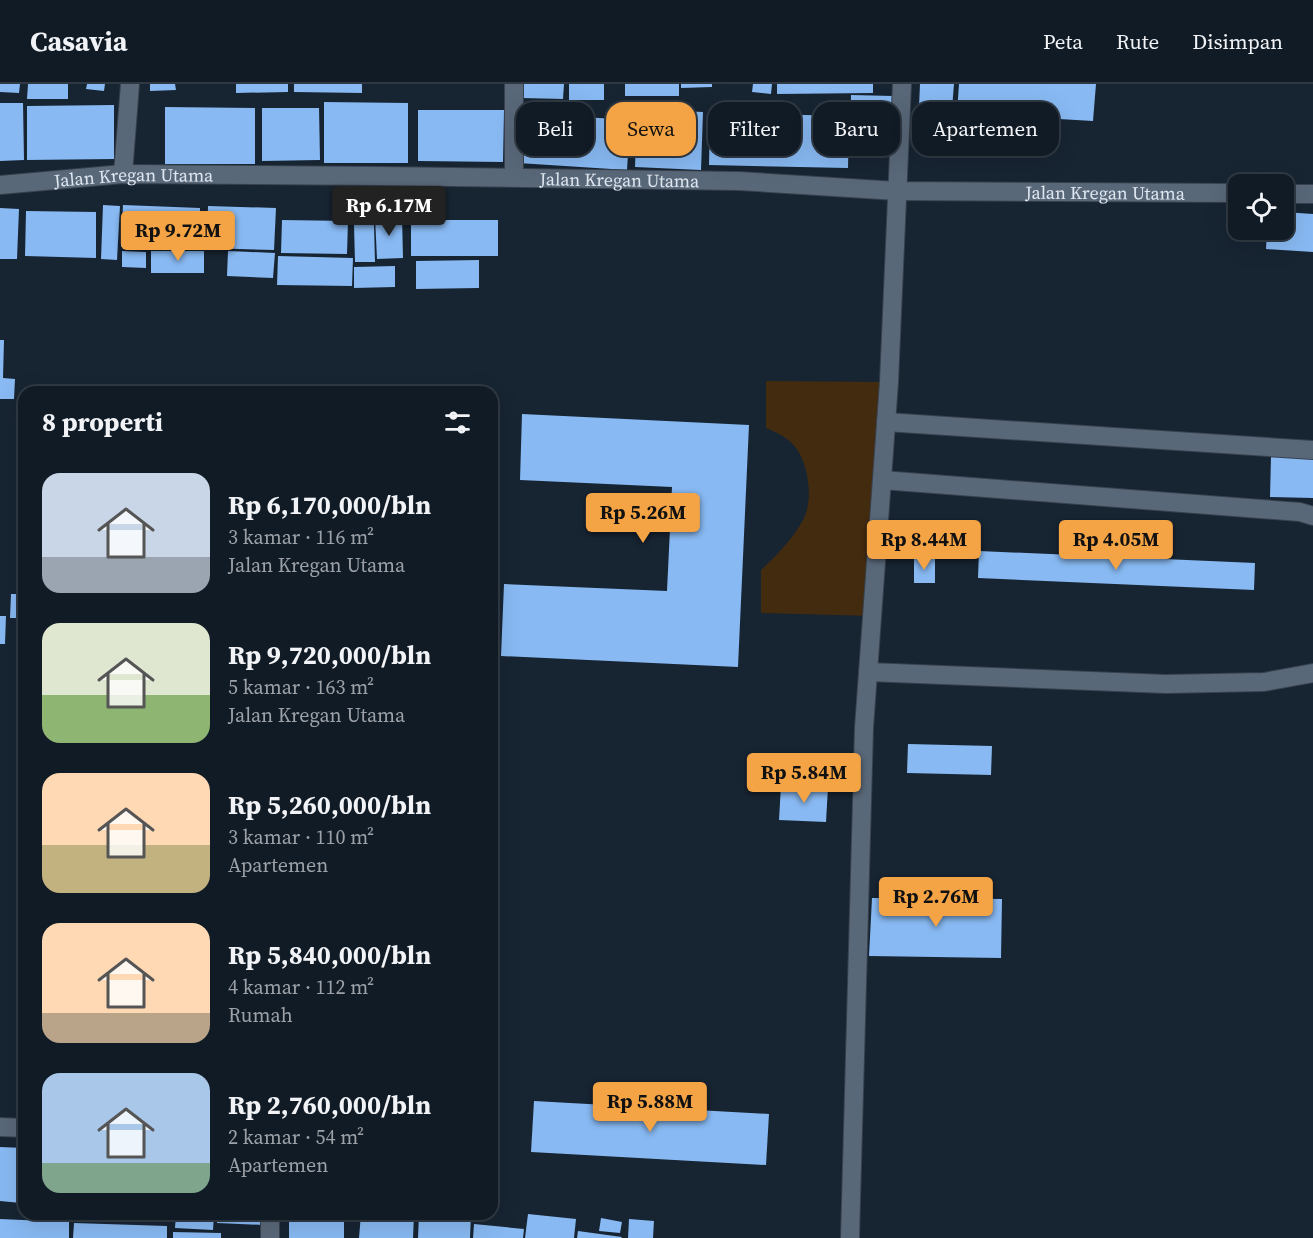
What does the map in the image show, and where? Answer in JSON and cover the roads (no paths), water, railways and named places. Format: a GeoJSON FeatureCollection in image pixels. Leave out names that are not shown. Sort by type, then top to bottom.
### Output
{"type":"FeatureCollection","features":[{"type":"Feature","properties":{"kind":"street"},"geometry":{"type":"LineString","coordinates":[[123,174],[130,84]]}},
{"type":"Feature","properties":{"kind":"street"},"geometry":{"type":"LineString","coordinates":[[514,84],[514,177]]}},
{"type":"Feature","properties":{"kind":"street"},"geometry":{"type":"LineString","coordinates":[[850,1238],[864,728],[886,422],[902,84]]}},
{"type":"Feature","properties":{"kind":"street","name":"Jalan Kregan Utama"},"geometry":{"type":"LineString","coordinates":[[0,185],[123,174],[739,181],[897,191],[1228,194]]}},
{"type":"Feature","properties":{"kind":"street"},"geometry":{"type":"LineString","coordinates":[[1294,194],[1313,194]]}},
{"type":"Feature","properties":{"kind":"street"},"geometry":{"type":"LineString","coordinates":[[886,422],[1313,450]]}},
{"type":"Feature","properties":{"kind":"street"},"geometry":{"type":"LineString","coordinates":[[882,480],[1288,512],[1313,516]]}},
{"type":"Feature","properties":{"kind":"street"},"geometry":{"type":"LineString","coordinates":[[868,672],[1166,684],[1264,682],[1313,673]]}},
{"type":"Feature","properties":{"kind":"street"},"geometry":{"type":"LineString","coordinates":[[0,1126],[18,1128]]}},
{"type":"Feature","properties":{"kind":"street"},"geometry":{"type":"LineString","coordinates":[[270,1220],[270,1238]]}}]}
